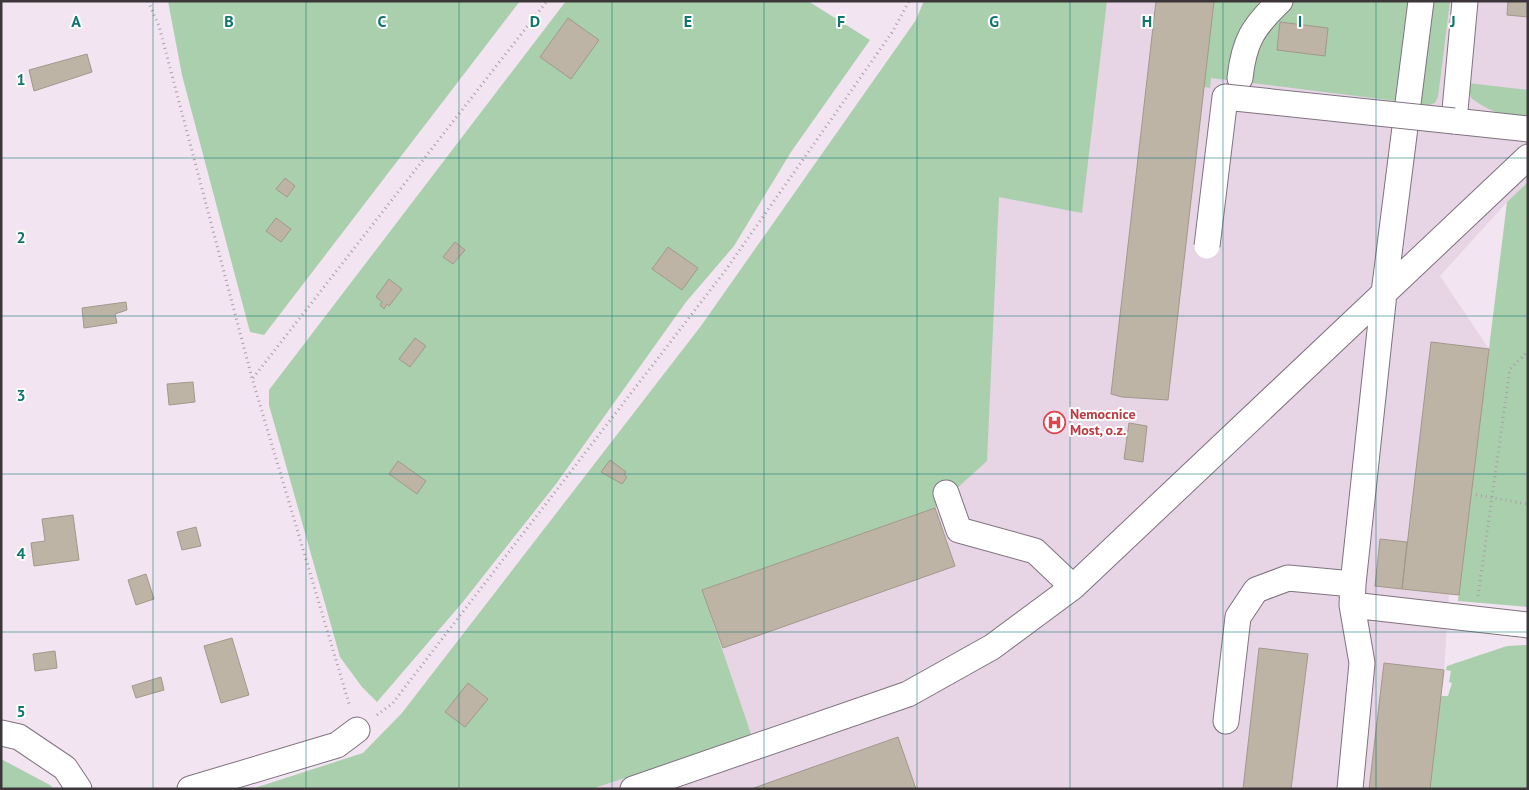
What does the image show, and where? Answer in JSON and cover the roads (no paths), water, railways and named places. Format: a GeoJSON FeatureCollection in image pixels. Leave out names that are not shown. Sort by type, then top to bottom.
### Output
{"type":"FeatureCollection","features":[{"type":"Feature","properties":{"kind":"street"},"geometry":{"type":"LineString","coordinates":[[1240,78],[1242,52],[1260,20],[1280,1]]}},
{"type":"Feature","properties":{"kind":"street"},"geometry":{"type":"LineString","coordinates":[[1350,789],[1362,663],[1353,594],[1384,293],[1421,1]]}},
{"type":"Feature","properties":{"kind":"street"},"geometry":{"type":"LineString","coordinates":[[1454,121],[1465,1]]}},
{"type":"Feature","properties":{"kind":"street"},"geometry":{"type":"LineString","coordinates":[[1207,246],[1225,96],[1528,128]]}},
{"type":"Feature","properties":{"kind":"street"},"geometry":{"type":"LineString","coordinates":[[633,789],[908,694],[992,647],[1073,587],[1528,157]]}},
{"type":"Feature","properties":{"kind":"street"},"geometry":{"type":"LineString","coordinates":[[946,494],[959,530],[1035,551],[1073,587]]}},
{"type":"Feature","properties":{"kind":"street"},"geometry":{"type":"LineString","coordinates":[[1226,721],[1238,617],[1256,590],[1288,578],[1353,594],[1528,626]]}},
{"type":"Feature","properties":{"kind":"street"},"geometry":{"type":"LineString","coordinates":[[190,789],[337,745],[357,730]]}},
{"type":"Feature","properties":{"kind":"street"},"geometry":{"type":"LineString","coordinates":[[1,733],[19,737],[65,768],[79,789]]}},
{"type":"Feature","properties":{"kind":"place","name":"Nemocnice Most, o.z."},"geometry":{"type":"Point","coordinates":[1054,422]}}]}
